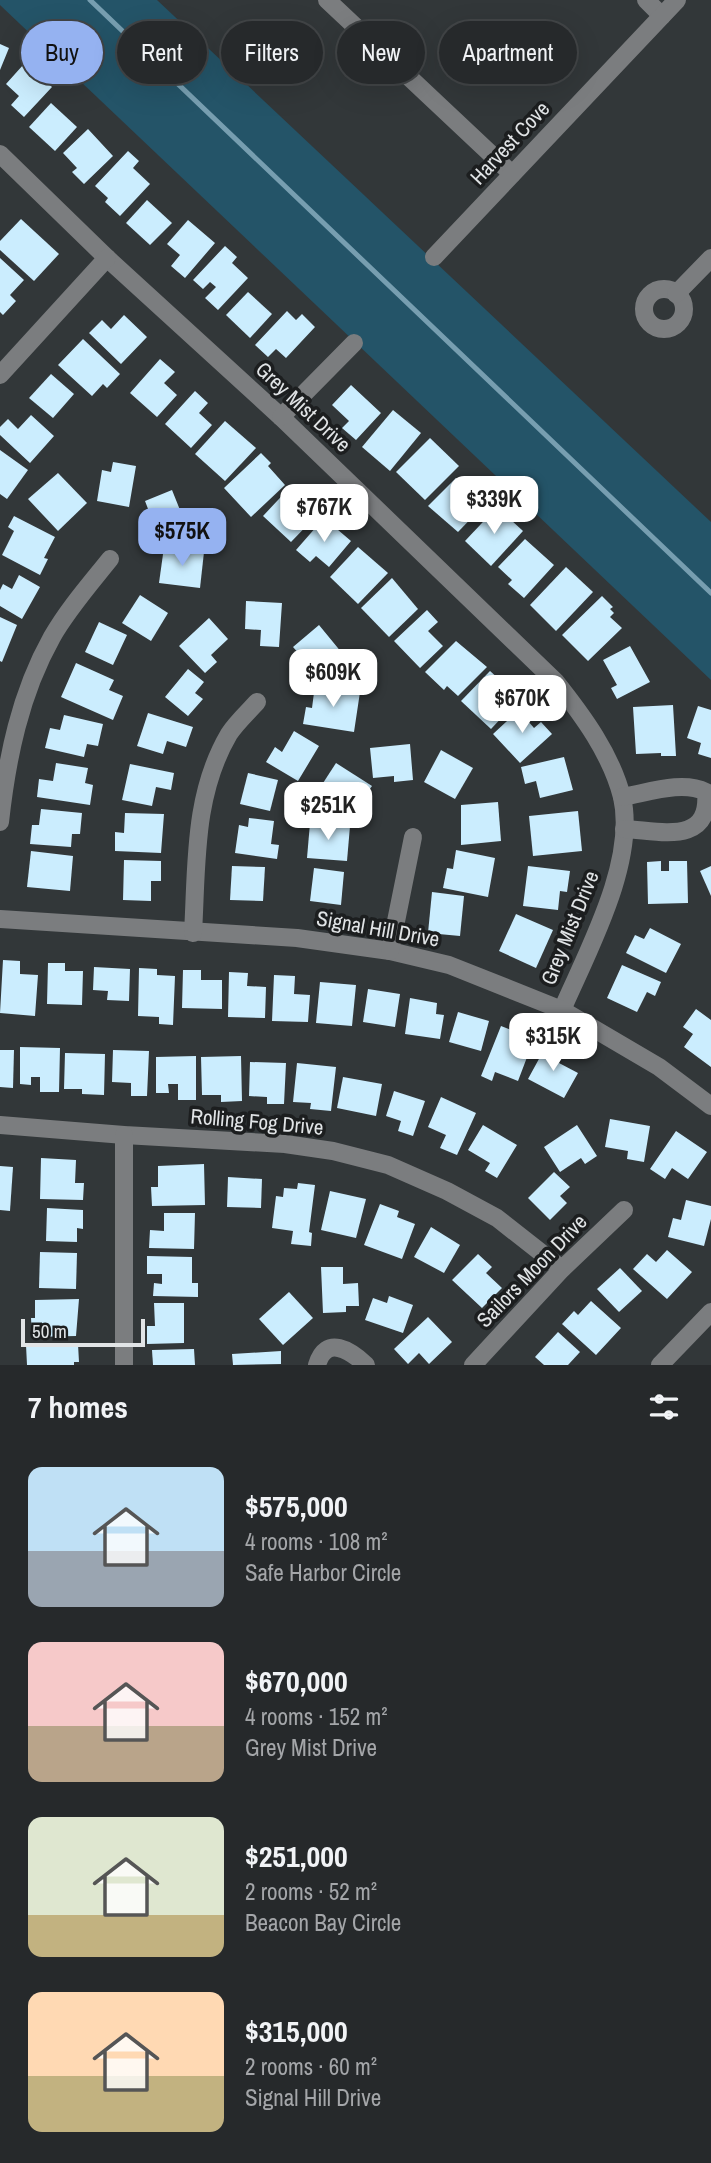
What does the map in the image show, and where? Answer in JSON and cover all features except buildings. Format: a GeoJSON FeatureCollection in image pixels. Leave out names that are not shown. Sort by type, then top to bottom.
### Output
{"type":"FeatureCollection","features":[{"type":"Feature","properties":{"kind":"street"},"geometry":{"type":"LineString","coordinates":[[327,0],[512,174]]}},
{"type":"Feature","properties":{"kind":"street"},"geometry":{"type":"LineString","coordinates":[[646,0],[662,16]]}},
{"type":"Feature","properties":{"kind":"street","name":"Harvest Cove"},"geometry":{"type":"LineString","coordinates":[[434,257],[677,0]]}},
{"type":"Feature","properties":{"kind":"street","name":"Grey Mist Drive"},"geometry":{"type":"LineString","coordinates":[[0,154],[107,258],[281,417],[556,682],[586,720],[606,757],[622,797],[624,829],[618,869],[606,908],[562,1010]]}},
{"type":"Feature","properties":{"kind":"street"},"geometry":{"type":"LineString","coordinates":[[0,376],[107,258]]}},
{"type":"Feature","properties":{"kind":"street"},"geometry":{"type":"LineString","coordinates":[[676,294],[711,258]]}},
{"type":"Feature","properties":{"kind":"street"},"geometry":{"type":"LineString","coordinates":[[281,417],[354,343]]}},
{"type":"Feature","properties":{"kind":"street"},"geometry":{"type":"LineString","coordinates":[[0,822],[8,761],[33,677],[52,636],[110,559]]}},
{"type":"Feature","properties":{"kind":"street"},"geometry":{"type":"LineString","coordinates":[[193,933],[199,818],[209,777],[230,732],[257,702]]}},
{"type":"Feature","properties":{"kind":"street"},"geometry":{"type":"LineString","coordinates":[[622,797],[696,787],[706,792],[710,804],[710,815],[706,824],[693,831],[624,829]]}},
{"type":"Feature","properties":{"kind":"street"},"geometry":{"type":"LineString","coordinates":[[390,951],[413,837]]}},
{"type":"Feature","properties":{"kind":"street","name":"Signal Hill Drive"},"geometry":{"type":"LineString","coordinates":[[0,919],[297,938],[390,951],[449,965],[562,1010],[659,1067],[711,1106]]}},
{"type":"Feature","properties":{"kind":"street","name":"Rolling Fog Drive"},"geometry":{"type":"LineString","coordinates":[[0,1125],[285,1144],[333,1151],[387,1165],[447,1191],[497,1218],[562,1269]]}},
{"type":"Feature","properties":{"kind":"street"},"geometry":{"type":"LineString","coordinates":[[124,1135],[124,1365]]}},
{"type":"Feature","properties":{"kind":"street","name":"Sailors Moon Drive"},"geometry":{"type":"LineString","coordinates":[[473,1365],[562,1269],[624,1210]]}},
{"type":"Feature","properties":{"kind":"street"},"geometry":{"type":"LineString","coordinates":[[660,1365],[711,1312]]}},
{"type":"Feature","properties":{"kind":"street"},"geometry":{"type":"LineString","coordinates":[[317,1365],[328,1349],[338,1347],[351,1351],[366,1365]]}},
{"type":"Feature","properties":{"kind":"shaded area"},"geometry":{"type":"Polygon","coordinates":[[[0,0],[157,0],[179,21],[117,21],[117,84],[207,84],[207,47],[221,60],[221,84],[246,84],[711,522],[711,680],[83,84],[103,84],[103,21],[21,21],[21,25],[0,5],[0,0]]]}},
{"type":"Feature","properties":{"kind":"waterway"},"geometry":{"type":"LineString","coordinates":[[90,0],[711,593]]}}]}
